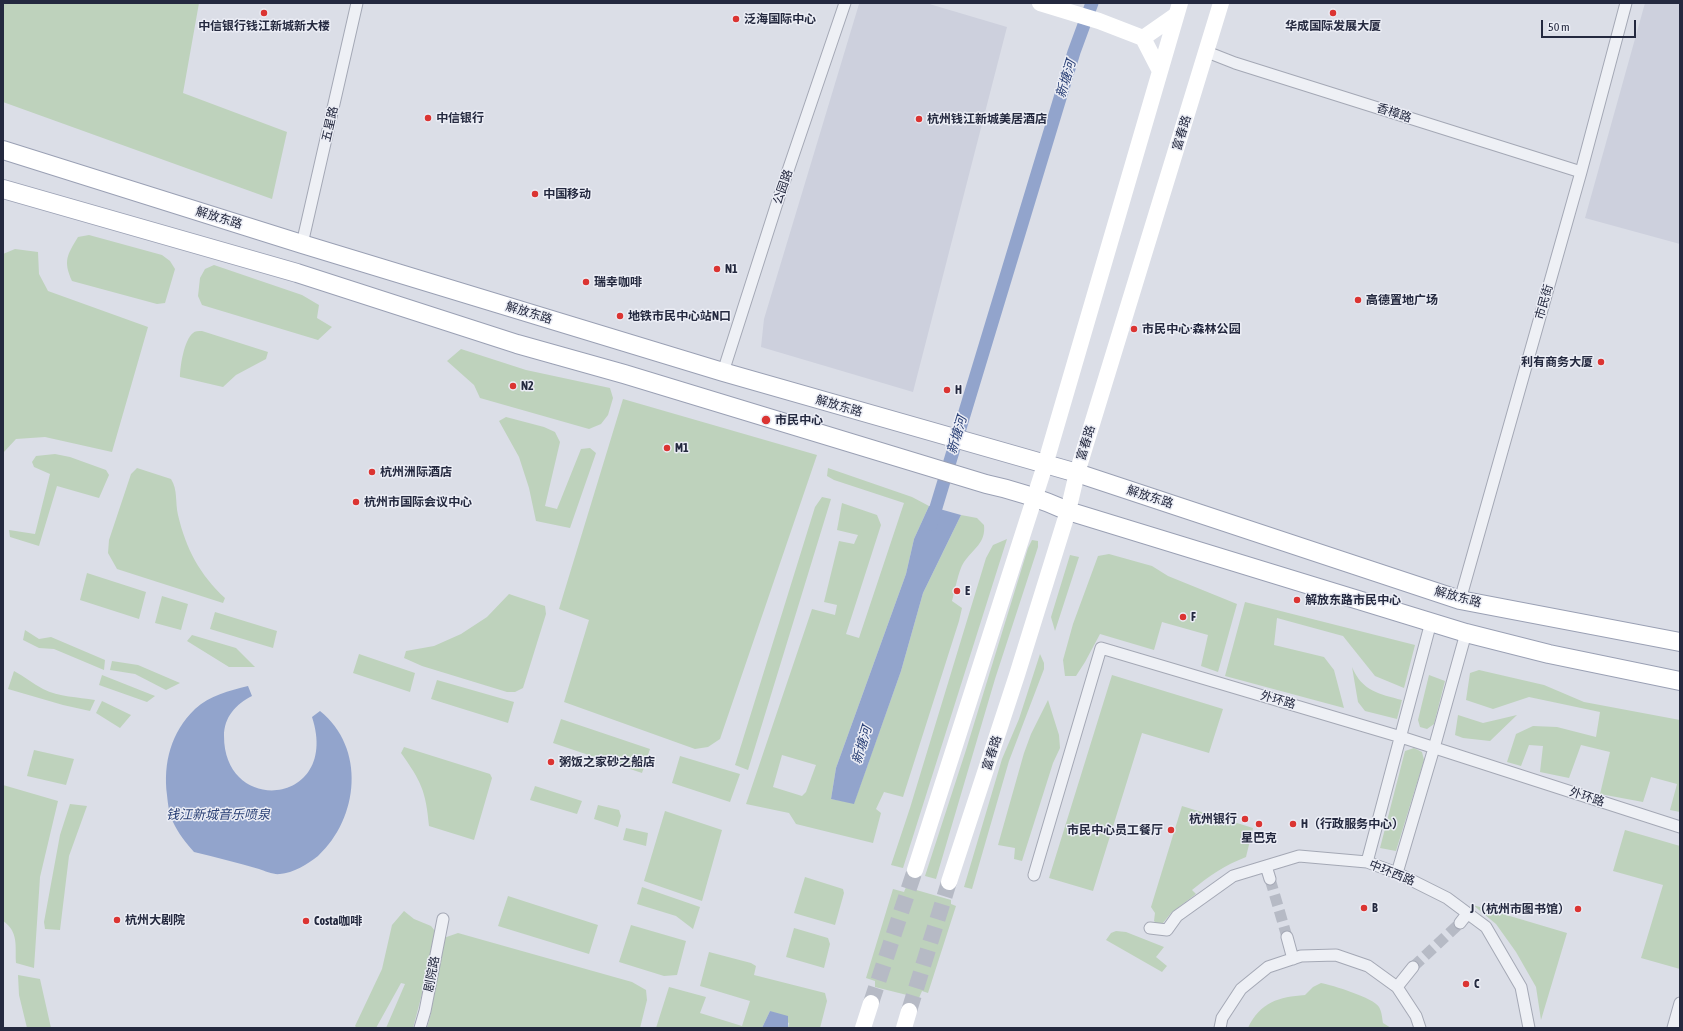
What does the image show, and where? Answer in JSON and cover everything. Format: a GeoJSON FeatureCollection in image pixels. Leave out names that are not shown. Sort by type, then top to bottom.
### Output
{"type":"FeatureCollection","features":[{"type":"Feature","properties":{"kind":"main road"},"geometry":{"type":"LineString","coordinates":[[1040,3],[1099,21],[1143,38],[1160,71]]}},
{"type":"Feature","properties":{"kind":"main road","name":"富春路"},"geometry":{"type":"LineString","coordinates":[[948,882],[1017,675],[1068,511],[1077,473],[1222,3]]}},
{"type":"Feature","properties":{"kind":"main road"},"geometry":{"type":"LineString","coordinates":[[1143,38],[1178,9]]}},
{"type":"Feature","properties":{"kind":"main road"},"geometry":{"type":"LineString","coordinates":[[916,870],[1045,465],[1178,9]]}},
{"type":"Feature","properties":{"kind":"main road","name":"解放东路"},"geometry":{"type":"LineString","coordinates":[[3,150],[302,244],[722,372],[1000,453],[1077,473],[1460,600],[1680,642]]}},
{"type":"Feature","properties":{"kind":"main road"},"geometry":{"type":"LineString","coordinates":[[3,189],[296,273],[517,344],[624,374],[986,484],[1034,496],[1068,511],[1466,633],[1549,654],[1680,681]]}},
{"type":"Feature","properties":{"kind":"main road"},"geometry":{"type":"LineString","coordinates":[[864,1028],[871,1003]]}},
{"type":"Feature","properties":{"kind":"main road"},"geometry":{"type":"LineString","coordinates":[[904,1028],[909,1011]]}},
{"type":"Feature","properties":{"kind":"street","name":"五星路"},"geometry":{"type":"LineString","coordinates":[[302,244],[358,3]]}},
{"type":"Feature","properties":{"kind":"street","name":"公园路"},"geometry":{"type":"LineString","coordinates":[[722,372],[778,200],[845,3]]}},
{"type":"Feature","properties":{"kind":"street","name":"市民街"},"geometry":{"type":"LineString","coordinates":[[1460,600],[1581,172],[1626,3]]}},
{"type":"Feature","properties":{"kind":"street","name":"香樟路"},"geometry":{"type":"LineString","coordinates":[[1207,52],[1236,63],[1581,172]]}},
{"type":"Feature","properties":{"kind":"street"},"geometry":{"type":"LineString","coordinates":[[1367,862],[1431,622]]}},
{"type":"Feature","properties":{"kind":"street"},"geometry":{"type":"LineString","coordinates":[[1397,872],[1466,633]]}},
{"type":"Feature","properties":{"kind":"street","name":"外环路"},"geometry":{"type":"LineString","coordinates":[[1034,875],[1100,648],[1401,737],[1680,828]]}},
{"type":"Feature","properties":{"kind":"street","name":"中环西路"},"geometry":{"type":"LineString","coordinates":[[1150,928],[1167,930],[1177,916],[1233,876],[1299,856],[1367,862],[1397,872],[1447,898],[1486,927],[1521,987],[1529,1028]]}},
{"type":"Feature","properties":{"kind":"street"},"geometry":{"type":"LineString","coordinates":[[1266,866],[1270,879]]}},
{"type":"Feature","properties":{"kind":"street"},"geometry":{"type":"LineString","coordinates":[[1460,922],[1468,914]]}},
{"type":"Feature","properties":{"kind":"street","name":"剧院路"},"geometry":{"type":"LineString","coordinates":[[420,1028],[425,1011],[443,919]]}},
{"type":"Feature","properties":{"kind":"street"},"geometry":{"type":"LineString","coordinates":[[1287,937],[1293,958]]}},
{"type":"Feature","properties":{"kind":"street"},"geometry":{"type":"LineString","coordinates":[[1220,1028],[1222,1018],[1241,989],[1268,967],[1301,956],[1336,955],[1368,966],[1397,987],[1416,1016],[1420,1028]]}},
{"type":"Feature","properties":{"kind":"street"},"geometry":{"type":"LineString","coordinates":[[1397,987],[1413,967]]}},
{"type":"Feature","properties":{"kind":"street"},"geometry":{"type":"LineString","coordinates":[[1673,1028],[1680,1004]]}},
{"type":"Feature","properties":{"kind":"shaded area"},"geometry":{"type":"Polygon","coordinates":[[[926,3],[1007,27],[913,392],[761,347],[764,319],[859,4],[926,3]]]}},
{"type":"Feature","properties":{"kind":"shaded area"},"geometry":{"type":"Polygon","coordinates":[[[1645,3],[1680,3],[1680,244],[1585,218],[1645,3]]]}},
{"type":"Feature","properties":{"kind":"green space"},"geometry":{"type":"Polygon","coordinates":[[[3,3],[199,3],[183,93],[287,132],[272,199],[3,102],[3,3]]]}},
{"type":"Feature","properties":{"kind":"green space"},"geometry":{"type":"Polygon","coordinates":[[[89,235],[162,255],[170,261],[175,269],[165,303],[157,304],[72,281],[67,263],[69,254],[78,237],[89,235]]]}},
{"type":"Feature","properties":{"kind":"green space"},"geometry":{"type":"Polygon","coordinates":[[[15,249],[38,252],[39,274],[48,291],[148,327],[112,452],[45,437],[16,439],[3,453],[3,254],[15,249]]]}},
{"type":"Feature","properties":{"kind":"green space"},"geometry":{"type":"Polygon","coordinates":[[[214,265],[302,295],[319,305],[317,318],[332,327],[318,340],[202,305],[198,296],[200,278],[205,269],[214,265]]]}},
{"type":"Feature","properties":{"kind":"green space"},"geometry":{"type":"Polygon","coordinates":[[[202,331],[268,352],[266,359],[236,375],[223,387],[180,377],[187,341],[194,332],[202,331]]]}},
{"type":"Feature","properties":{"kind":"green space"},"geometry":{"type":"Polygon","coordinates":[[[461,349],[526,370],[610,388],[613,398],[608,415],[601,424],[589,429],[480,398],[474,385],[447,361],[461,349]]]}},
{"type":"Feature","properties":{"kind":"green space"},"geometry":{"type":"Polygon","coordinates":[[[623,399],[817,455],[720,739],[708,747],[695,749],[564,702],[589,620],[559,609],[623,399]]]}},
{"type":"Feature","properties":{"kind":"green space"},"geometry":{"type":"Polygon","coordinates":[[[506,417],[544,427],[555,432],[560,442],[545,506],[557,509],[581,449],[590,448],[596,453],[570,528],[536,521],[529,488],[519,457],[499,421],[506,417]]]}},
{"type":"Feature","properties":{"kind":"green space"},"geometry":{"type":"Polygon","coordinates":[[[55,454],[70,457],[106,470],[109,475],[99,498],[57,486],[39,546],[10,537],[9,530],[35,534],[50,474],[34,467],[32,462],[36,456],[55,454]]]}},
{"type":"Feature","properties":{"kind":"green space"},"geometry":{"type":"Polygon","coordinates":[[[137,468],[171,479],[176,492],[177,510],[185,539],[201,571],[225,598],[223,603],[117,569],[108,553],[109,540],[131,474],[137,468]]]}},
{"type":"Feature","properties":{"kind":"green space"},"geometry":{"type":"Polygon","coordinates":[[[828,468],[912,497],[929,506],[914,539],[906,574],[836,768],[831,799],[854,803],[901,671],[923,593],[961,515],[977,518],[984,525],[983,537],[981,541],[964,562],[958,576],[952,601],[962,608],[959,621],[903,797],[884,792],[876,809],[881,813],[873,843],[796,824],[789,813],[746,804],[812,609],[835,615],[837,605],[824,602],[839,541],[854,544],[858,535],[837,530],[842,503],[877,515],[881,525],[846,634],[859,638],[904,503],[834,480],[827,476],[828,468]],[[782,755],[773,787],[802,796],[806,792],[816,765],[782,755]]]}},
{"type":"Feature","properties":{"kind":"green space"},"geometry":{"type":"Polygon","coordinates":[[[822,497],[831,499],[748,770],[735,765],[815,507],[822,497]]]}},
{"type":"Feature","properties":{"kind":"green space"},"geometry":{"type":"Polygon","coordinates":[[[1007,539],[903,868],[891,865],[910,808],[986,558],[993,545],[1007,539]]]}},
{"type":"Feature","properties":{"kind":"green space"},"geometry":{"type":"Polygon","coordinates":[[[1032,540],[1038,541],[1038,547],[995,679],[936,879],[925,876],[966,750],[1028,548],[1032,540]]]}},
{"type":"Feature","properties":{"kind":"green space"},"geometry":{"type":"Polygon","coordinates":[[[1109,554],[1152,566],[1168,576],[1237,604],[1218,672],[1201,666],[1208,635],[1162,622],[1154,650],[1100,634],[1076,676],[1065,676],[1063,660],[1073,624],[1098,556],[1109,554]]]}},
{"type":"Feature","properties":{"kind":"green space"},"geometry":{"type":"Polygon","coordinates":[[[1070,555],[1079,557],[1055,631],[1051,617],[1070,555]]]}},
{"type":"Feature","properties":{"kind":"green space"},"geometry":{"type":"Polygon","coordinates":[[[87,573],[146,592],[139,619],[80,600],[87,573]]]}},
{"type":"Feature","properties":{"kind":"green space"},"geometry":{"type":"Polygon","coordinates":[[[509,594],[545,606],[546,614],[523,688],[515,692],[507,692],[422,666],[404,658],[406,651],[434,646],[461,634],[487,617],[509,594]]]}},
{"type":"Feature","properties":{"kind":"green space"},"geometry":{"type":"Polygon","coordinates":[[[162,596],[188,604],[181,630],[155,623],[162,596]]]}},
{"type":"Feature","properties":{"kind":"green space"},"geometry":{"type":"Polygon","coordinates":[[[1245,602],[1415,645],[1404,688],[1375,676],[1343,636],[1277,618],[1274,645],[1324,657],[1334,670],[1344,708],[1225,676],[1245,602]]]}},
{"type":"Feature","properties":{"kind":"green space"},"geometry":{"type":"Polygon","coordinates":[[[215,612],[277,631],[273,648],[210,629],[215,612]]]}},
{"type":"Feature","properties":{"kind":"green space"},"geometry":{"type":"Polygon","coordinates":[[[25,630],[39,639],[51,637],[105,660],[104,670],[54,649],[39,648],[23,640],[25,630]]]}},
{"type":"Feature","properties":{"kind":"green space"},"geometry":{"type":"Polygon","coordinates":[[[192,635],[236,648],[255,667],[229,667],[187,641],[192,635]]]}},
{"type":"Feature","properties":{"kind":"green space"},"geometry":{"type":"Polygon","coordinates":[[[359,654],[415,673],[410,692],[353,673],[359,654]]]}},
{"type":"Feature","properties":{"kind":"green space"},"geometry":{"type":"Polygon","coordinates":[[[1040,654],[1044,663],[1044,669],[1009,761],[972,889],[964,887],[1002,759],[1019,719],[1040,654]]]}},
{"type":"Feature","properties":{"kind":"green space"},"geometry":{"type":"Polygon","coordinates":[[[112,661],[138,665],[180,683],[166,690],[135,674],[110,670],[112,661]]]}},
{"type":"Feature","properties":{"kind":"green space"},"geometry":{"type":"Polygon","coordinates":[[[1352,667],[1361,681],[1372,690],[1386,696],[1402,700],[1397,719],[1365,711],[1358,702],[1352,667]]]}},
{"type":"Feature","properties":{"kind":"green space"},"geometry":{"type":"Polygon","coordinates":[[[1479,670],[1544,685],[1584,702],[1680,720],[1680,812],[1670,810],[1677,784],[1651,777],[1643,802],[1600,794],[1610,752],[1581,745],[1569,778],[1540,772],[1543,746],[1529,745],[1521,766],[1507,762],[1516,734],[1533,726],[1557,727],[1596,737],[1600,712],[1529,697],[1493,709],[1466,700],[1470,673],[1479,670]]]}},
{"type":"Feature","properties":{"kind":"green space"},"geometry":{"type":"Polygon","coordinates":[[[14,671],[49,692],[95,700],[90,711],[63,705],[8,689],[14,671]]]}},
{"type":"Feature","properties":{"kind":"green space"},"geometry":{"type":"Polygon","coordinates":[[[102,675],[155,696],[147,702],[99,685],[102,675]]]}},
{"type":"Feature","properties":{"kind":"green space"},"geometry":{"type":"Polygon","coordinates":[[[1112,675],[1223,709],[1209,753],[1142,733],[1093,891],[1049,878],[1112,675]]]}},
{"type":"Feature","properties":{"kind":"green space"},"geometry":{"type":"Polygon","coordinates":[[[1429,675],[1445,681],[1434,724],[1427,729],[1420,727],[1418,720],[1429,675]]]}},
{"type":"Feature","properties":{"kind":"green space"},"geometry":{"type":"Polygon","coordinates":[[[437,680],[514,702],[508,723],[431,699],[437,680]]]}},
{"type":"Feature","properties":{"kind":"green space"},"geometry":{"type":"Polygon","coordinates":[[[1048,700],[1059,735],[1060,748],[1053,763],[1022,861],[1014,859],[1015,848],[998,845],[1024,753],[1031,734],[1048,700]]]}},
{"type":"Feature","properties":{"kind":"green space"},"geometry":{"type":"Polygon","coordinates":[[[102,701],[131,715],[120,728],[96,713],[102,701]]]}},
{"type":"Feature","properties":{"kind":"green space"},"geometry":{"type":"Polygon","coordinates":[[[1458,715],[1483,723],[1517,715],[1490,741],[1463,738],[1455,735],[1458,715]]]}},
{"type":"Feature","properties":{"kind":"green space"},"geometry":{"type":"Polygon","coordinates":[[[561,719],[650,749],[642,773],[553,743],[561,719]]]}},
{"type":"Feature","properties":{"kind":"green space"},"geometry":{"type":"Polygon","coordinates":[[[404,747],[490,774],[492,778],[474,840],[429,826],[424,795],[418,779],[401,753],[404,747]]]}},
{"type":"Feature","properties":{"kind":"green space"},"geometry":{"type":"Polygon","coordinates":[[[1414,748],[1422,752],[1424,760],[1396,851],[1380,848],[1405,751],[1414,748]]]}},
{"type":"Feature","properties":{"kind":"green space"},"geometry":{"type":"Polygon","coordinates":[[[34,750],[74,759],[66,785],[27,776],[34,750]]]}},
{"type":"Feature","properties":{"kind":"green space"},"geometry":{"type":"Polygon","coordinates":[[[680,756],[740,774],[730,802],[672,783],[680,756]]]}},
{"type":"Feature","properties":{"kind":"green space"},"geometry":{"type":"Polygon","coordinates":[[[3,785],[58,801],[40,877],[34,968],[16,963],[16,945],[14,935],[12,930],[3,921],[3,785]]]}},
{"type":"Feature","properties":{"kind":"green space"},"geometry":{"type":"Polygon","coordinates":[[[535,786],[582,801],[577,814],[530,800],[535,786]]]}},
{"type":"Feature","properties":{"kind":"green space"},"geometry":{"type":"Polygon","coordinates":[[[70,804],[87,806],[69,856],[60,930],[45,929],[44,922],[60,835],[70,804]]]}},
{"type":"Feature","properties":{"kind":"green space"},"geometry":{"type":"Polygon","coordinates":[[[598,805],[619,810],[621,816],[618,827],[594,819],[598,805]]]}},
{"type":"Feature","properties":{"kind":"green space"},"geometry":{"type":"Polygon","coordinates":[[[1182,806],[1253,828],[1246,857],[1224,867],[1205,880],[1192,890],[1196,894],[1171,913],[1163,923],[1156,923],[1154,921],[1155,913],[1151,907],[1182,806]]]}},
{"type":"Feature","properties":{"kind":"green space"},"geometry":{"type":"Polygon","coordinates":[[[665,811],[722,830],[702,901],[644,881],[665,811]]]}},
{"type":"Feature","properties":{"kind":"green space"},"geometry":{"type":"Polygon","coordinates":[[[626,828],[648,833],[646,846],[623,840],[626,828]]]}},
{"type":"Feature","properties":{"kind":"green space"},"geometry":{"type":"Polygon","coordinates":[[[1625,830],[1680,846],[1680,969],[1641,958],[1663,885],[1613,871],[1625,830]]]}},
{"type":"Feature","properties":{"kind":"green space"},"geometry":{"type":"Polygon","coordinates":[[[805,877],[843,889],[844,893],[835,925],[794,913],[805,877]]]}},
{"type":"Feature","properties":{"kind":"green space"},"geometry":{"type":"Polygon","coordinates":[[[642,887],[700,907],[693,929],[676,916],[637,904],[642,887]]]}},
{"type":"Feature","properties":{"kind":"green space"},"geometry":{"type":"Polygon","coordinates":[[[906,887],[951,900],[951,904],[956,906],[928,993],[922,991],[919,998],[875,987],[875,981],[866,978],[893,889],[904,892],[906,887]]]}},
{"type":"Feature","properties":{"kind":"green space"},"geometry":{"type":"Polygon","coordinates":[[[508,896],[598,925],[589,954],[498,926],[508,896]]]}},
{"type":"Feature","properties":{"kind":"green space"},"geometry":{"type":"Polygon","coordinates":[[[1473,905],[1567,933],[1541,1020],[1536,987],[1516,952],[1496,924],[1473,905]]]}},
{"type":"Feature","properties":{"kind":"green space"},"geometry":{"type":"Polygon","coordinates":[[[404,911],[414,919],[431,926],[435,931],[422,994],[413,1028],[386,1028],[405,984],[401,983],[376,1028],[357,1028],[355,1026],[382,969],[392,925],[404,911]]]}},
{"type":"Feature","properties":{"kind":"green space"},"geometry":{"type":"Polygon","coordinates":[[[631,925],[686,941],[677,975],[664,976],[619,962],[631,925]]]}},
{"type":"Feature","properties":{"kind":"green space"},"geometry":{"type":"Polygon","coordinates":[[[794,928],[828,938],[830,944],[824,968],[786,957],[794,928]]]}},
{"type":"Feature","properties":{"kind":"green space"},"geometry":{"type":"Polygon","coordinates":[[[1116,931],[1126,932],[1164,947],[1156,957],[1167,966],[1162,972],[1106,940],[1111,933],[1116,931]]]}},
{"type":"Feature","properties":{"kind":"green space"},"geometry":{"type":"Polygon","coordinates":[[[458,933],[632,982],[646,990],[647,1000],[640,1028],[427,1028],[431,1013],[438,940],[458,933]]]}},
{"type":"Feature","properties":{"kind":"green space"},"geometry":{"type":"Polygon","coordinates":[[[709,952],[751,963],[756,966],[754,975],[825,993],[827,1001],[820,1028],[788,1028],[789,1023],[770,1011],[762,1028],[656,1028],[669,987],[706,997],[700,1013],[742,1026],[750,1001],[700,986],[709,952]]]}},
{"type":"Feature","properties":{"kind":"green space"},"geometry":{"type":"Polygon","coordinates":[[[18,975],[40,979],[51,1028],[27,1028],[19,995],[18,975]]]}},
{"type":"Feature","properties":{"kind":"green space"},"geometry":{"type":"Polygon","coordinates":[[[1321,983],[1352,992],[1376,1003],[1380,1009],[1383,1023],[1391,1028],[1248,1028],[1258,1012],[1271,1002],[1287,997],[1305,995],[1313,987],[1321,983]]]}},
{"type":"Feature","properties":{"kind":"water"},"geometry":{"type":"Polygon","coordinates":[[[929,506],[961,515],[923,593],[901,671],[854,804],[831,799],[836,768],[906,574],[914,539],[929,506]]]}},
{"type":"Feature","properties":{"kind":"water","name":"钱江新城音乐喷泉"},"geometry":{"type":"Polygon","coordinates":[[[248,686],[252,696],[236,707],[232,712],[226,723],[224,736],[229,762],[242,780],[259,789],[279,790],[297,783],[310,768],[317,746],[312,717],[320,711],[335,726],[345,744],[350,763],[352,783],[349,803],[342,823],[332,840],[318,856],[300,868],[290,872],[278,874],[272,873],[194,852],[177,830],[169,809],[166,771],[170,749],[180,728],[195,709],[207,700],[220,694],[248,686]]]}},
{"type":"Feature","properties":{"kind":"water"},"geometry":{"type":"Polygon","coordinates":[[[770,1011],[788,1016],[788,1028],[762,1028],[770,1011]]]}},
{"type":"Feature","properties":{"kind":"waterway","name":"新塘河"},"geometry":{"type":"LineString","coordinates":[[931,524],[1074,52],[1092,3]]}},
{"type":"Feature","properties":{"kind":"tunnel"},"geometry":{"type":"LineString","coordinates":[[871,1003],[915,870]]}},
{"type":"Feature","properties":{"kind":"tunnel"},"geometry":{"type":"LineString","coordinates":[[1270,879],[1287,937]]}},
{"type":"Feature","properties":{"kind":"tunnel"},"geometry":{"type":"LineString","coordinates":[[909,1011],[949,882]]}},
{"type":"Feature","properties":{"kind":"tunnel"},"geometry":{"type":"LineString","coordinates":[[1413,967],[1460,923]]}},
{"type":"Feature","properties":{"kind":"place","name":"中信银行钱江新城新大楼"},"geometry":{"type":"Point","coordinates":[264,13]}},
{"type":"Feature","properties":{"kind":"place","name":"华成国际发展大厦"},"geometry":{"type":"Point","coordinates":[1333,13]}},
{"type":"Feature","properties":{"kind":"place","name":"泛海国际中心"},"geometry":{"type":"Point","coordinates":[736,19]}},
{"type":"Feature","properties":{"kind":"place","name":"中信银行"},"geometry":{"type":"Point","coordinates":[428,118]}},
{"type":"Feature","properties":{"kind":"place","name":"杭州钱江新城美居酒店"},"geometry":{"type":"Point","coordinates":[919,119]}},
{"type":"Feature","properties":{"kind":"place","name":"中国移动"},"geometry":{"type":"Point","coordinates":[535,194]}},
{"type":"Feature","properties":{"kind":"place","name":"N1"},"geometry":{"type":"Point","coordinates":[717,269]}},
{"type":"Feature","properties":{"kind":"place","name":"瑞幸咖啡"},"geometry":{"type":"Point","coordinates":[586,282]}},
{"type":"Feature","properties":{"kind":"place","name":"高德置地广场"},"geometry":{"type":"Point","coordinates":[1358,300]}},
{"type":"Feature","properties":{"kind":"place","name":"地铁市民中心站N口"},"geometry":{"type":"Point","coordinates":[620,316]}},
{"type":"Feature","properties":{"kind":"place","name":"市民中心·森林公园"},"geometry":{"type":"Point","coordinates":[1134,329]}},
{"type":"Feature","properties":{"kind":"place","name":"利有商务大厦"},"geometry":{"type":"Point","coordinates":[1601,362]}},
{"type":"Feature","properties":{"kind":"place","name":"N2"},"geometry":{"type":"Point","coordinates":[513,386]}},
{"type":"Feature","properties":{"kind":"place","name":"H"},"geometry":{"type":"Point","coordinates":[947,390]}},
{"type":"Feature","properties":{"kind":"place","name":"市民中心"},"geometry":{"type":"Point","coordinates":[766,420]}},
{"type":"Feature","properties":{"kind":"place","name":"M1"},"geometry":{"type":"Point","coordinates":[667,448]}},
{"type":"Feature","properties":{"kind":"place","name":"杭州洲际酒店"},"geometry":{"type":"Point","coordinates":[372,472]}},
{"type":"Feature","properties":{"kind":"place","name":"杭州市国际会议中心"},"geometry":{"type":"Point","coordinates":[356,502]}},
{"type":"Feature","properties":{"kind":"place","name":"E"},"geometry":{"type":"Point","coordinates":[957,591]}},
{"type":"Feature","properties":{"kind":"place","name":"解放东路市民中心"},"geometry":{"type":"Point","coordinates":[1297,600]}},
{"type":"Feature","properties":{"kind":"place","name":"F"},"geometry":{"type":"Point","coordinates":[1183,617]}},
{"type":"Feature","properties":{"kind":"place","name":"粥饭之家砂之船店"},"geometry":{"type":"Point","coordinates":[551,762]}},
{"type":"Feature","properties":{"kind":"place","name":"杭州银行"},"geometry":{"type":"Point","coordinates":[1245,819]}},
{"type":"Feature","properties":{"kind":"place","name":"星巴克"},"geometry":{"type":"Point","coordinates":[1259,824]}},
{"type":"Feature","properties":{"kind":"place","name":"H（行政服务中心）"},"geometry":{"type":"Point","coordinates":[1293,824]}},
{"type":"Feature","properties":{"kind":"place","name":"市民中心员工餐厅"},"geometry":{"type":"Point","coordinates":[1171,830]}},
{"type":"Feature","properties":{"kind":"place","name":"B"},"geometry":{"type":"Point","coordinates":[1364,908]}},
{"type":"Feature","properties":{"kind":"place","name":"J（杭州市图书馆）"},"geometry":{"type":"Point","coordinates":[1578,909]}},
{"type":"Feature","properties":{"kind":"place","name":"杭州大剧院"},"geometry":{"type":"Point","coordinates":[117,920]}},
{"type":"Feature","properties":{"kind":"place","name":"Costa咖啡"},"geometry":{"type":"Point","coordinates":[306,921]}},
{"type":"Feature","properties":{"kind":"place","name":"C"},"geometry":{"type":"Point","coordinates":[1466,984]}}]}
